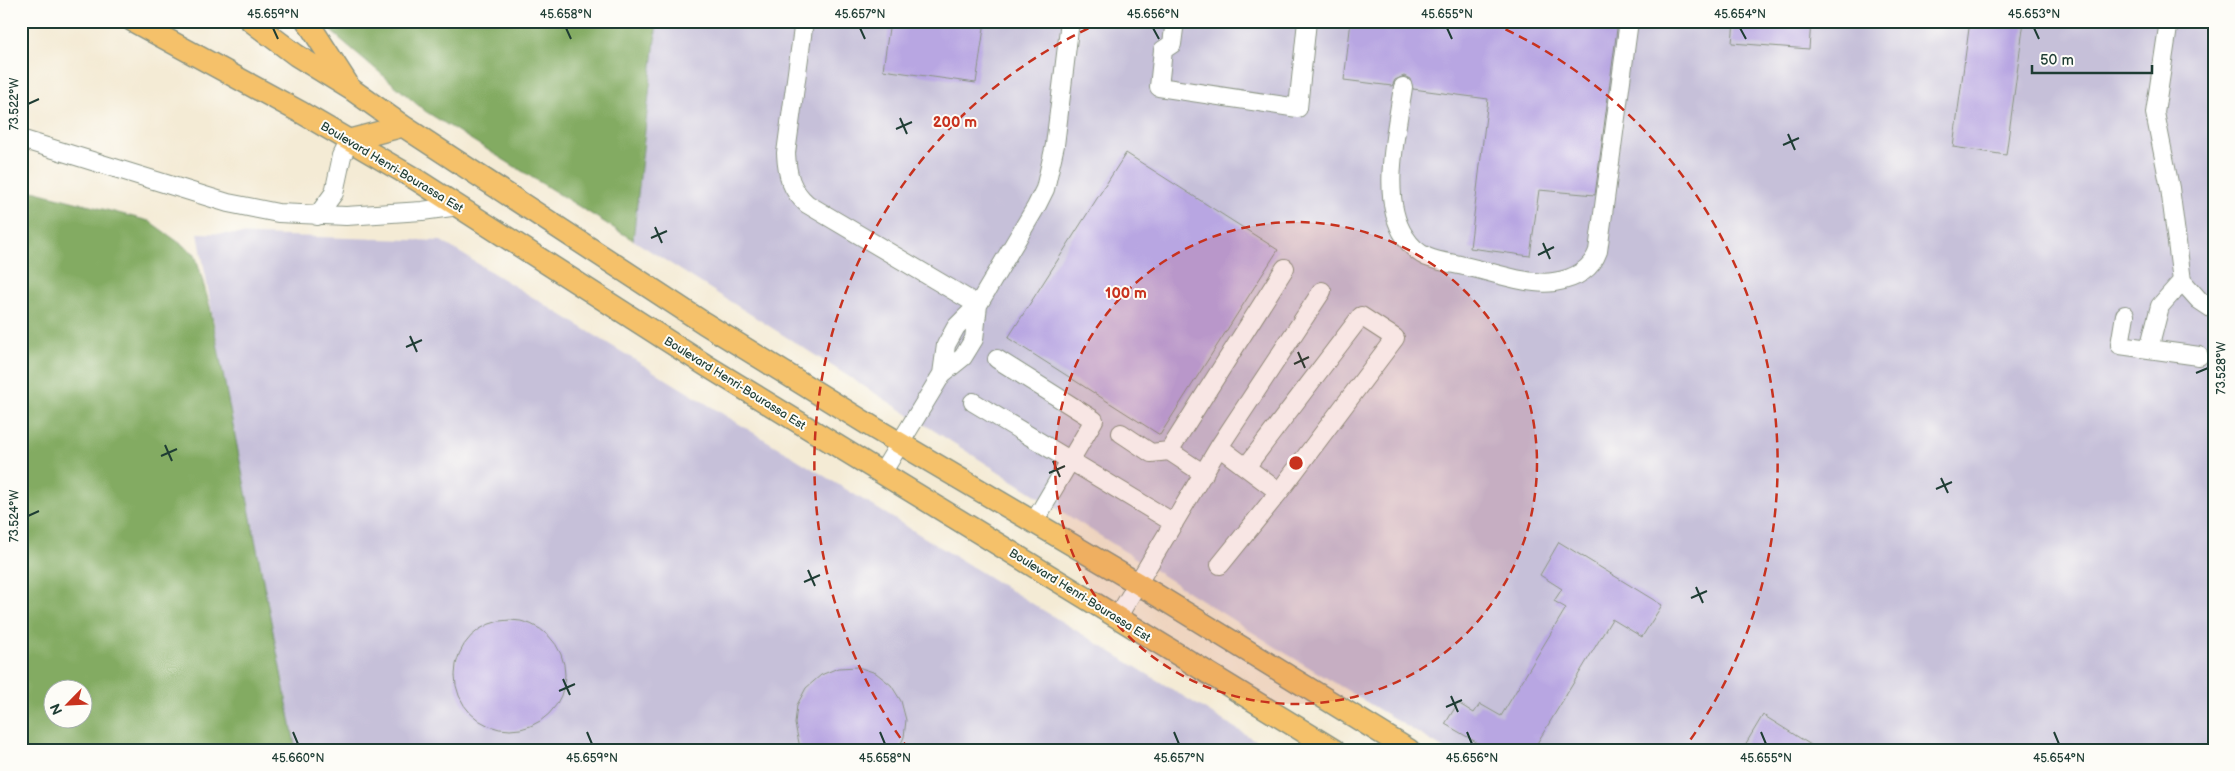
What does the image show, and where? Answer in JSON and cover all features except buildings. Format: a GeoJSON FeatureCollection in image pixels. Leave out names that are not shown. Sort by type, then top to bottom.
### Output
{"type":"FeatureCollection","features":[{"type":"Feature","properties":{"kind":"main road","name":"Boulevard Henri-Bourassa Est"},"geometry":{"type":"LineString","coordinates":[[133,21],[350,140],[459,206],[707,366],[1334,750]]}},
{"type":"Feature","properties":{"kind":"main road"},"geometry":{"type":"LineString","coordinates":[[251,21],[296,55],[352,89],[403,126],[672,303],[900,443],[1137,583],[1409,750]]}},
{"type":"Feature","properties":{"kind":"main road"},"geometry":{"type":"LineString","coordinates":[[307,21],[352,89]]}},
{"type":"Feature","properties":{"kind":"main road"},"geometry":{"type":"LineString","coordinates":[[350,140],[403,126]]}},
{"type":"Feature","properties":{"kind":"street"},"geometry":{"type":"LineString","coordinates":[[804,21],[786,153],[787,169],[793,189],[807,204],[978,305]]}},
{"type":"Feature","properties":{"kind":"street"},"geometry":{"type":"LineString","coordinates":[[882,473],[942,374],[963,357],[974,339],[978,305],[1036,207],[1049,175],[1056,145],[1070,21]]}},
{"type":"Feature","properties":{"kind":"street"},"geometry":{"type":"LineString","coordinates":[[1175,21],[1172,44],[1164,50],[1159,87],[1298,108],[1307,21]]}},
{"type":"Feature","properties":{"kind":"street"},"geometry":{"type":"LineString","coordinates":[[1403,88],[1392,180],[1394,211],[1405,237],[1419,252],[1439,261],[1541,282],[1563,280],[1584,272],[1591,266],[1598,251],[1629,21]]}},
{"type":"Feature","properties":{"kind":"street"},"geometry":{"type":"LineString","coordinates":[[2169,21],[2155,113],[2170,188],[2182,281],[2199,300],[2214,310]]}},
{"type":"Feature","properties":{"kind":"street"},"geometry":{"type":"LineString","coordinates":[[21,139],[244,207],[278,213],[346,216],[422,211],[459,206]]}},
{"type":"Feature","properties":{"kind":"street"},"geometry":{"type":"LineString","coordinates":[[317,216],[334,193],[342,156],[350,140]]}},
{"type":"Feature","properties":{"kind":"street"},"geometry":{"type":"LineString","coordinates":[[1169,451],[1285,268]]}},
{"type":"Feature","properties":{"kind":"street"},"geometry":{"type":"LineString","coordinates":[[2149,349],[2160,306],[2182,281]]}},
{"type":"Feature","properties":{"kind":"street"},"geometry":{"type":"LineString","coordinates":[[1117,618],[1219,447],[1322,291]]}},
{"type":"Feature","properties":{"kind":"street"},"geometry":{"type":"LineString","coordinates":[[2125,315],[2120,345],[2199,356]]}},
{"type":"Feature","properties":{"kind":"street"},"geometry":{"type":"LineString","coordinates":[[1220,565],[1279,492],[1396,338],[1361,316],[1246,468]]}},
{"type":"Feature","properties":{"kind":"street"},"geometry":{"type":"LineString","coordinates":[[997,359],[1094,420],[1034,522]]}},
{"type":"Feature","properties":{"kind":"street"},"geometry":{"type":"LineString","coordinates":[[973,402],[1174,523]]}},
{"type":"Feature","properties":{"kind":"street"},"geometry":{"type":"LineString","coordinates":[[1121,433],[1151,453],[1169,451],[1204,474]]}},
{"type":"Feature","properties":{"kind":"street"},"geometry":{"type":"LineString","coordinates":[[1219,447],[1279,492]]}},
{"type":"Feature","properties":{"kind":"shaded area"},"geometry":{"type":"Polygon","coordinates":[[[657,21],[2214,21],[2214,750],[1446,750],[1282,651],[633,240],[657,21]]]}},
{"type":"Feature","properties":{"kind":"shaded area"},"geometry":{"type":"Polygon","coordinates":[[[198,233],[441,241],[1271,750],[290,750],[198,233]]]}},
{"type":"Feature","properties":{"kind":"green space"},"geometry":{"type":"Polygon","coordinates":[[[326,21],[657,21],[633,240],[425,111],[331,31],[326,21]]]}},
{"type":"Feature","properties":{"kind":"green space"},"geometry":{"type":"Polygon","coordinates":[[[21,188],[149,221],[195,254],[210,307],[296,750],[27,750],[21,747],[21,188]]]}}]}
